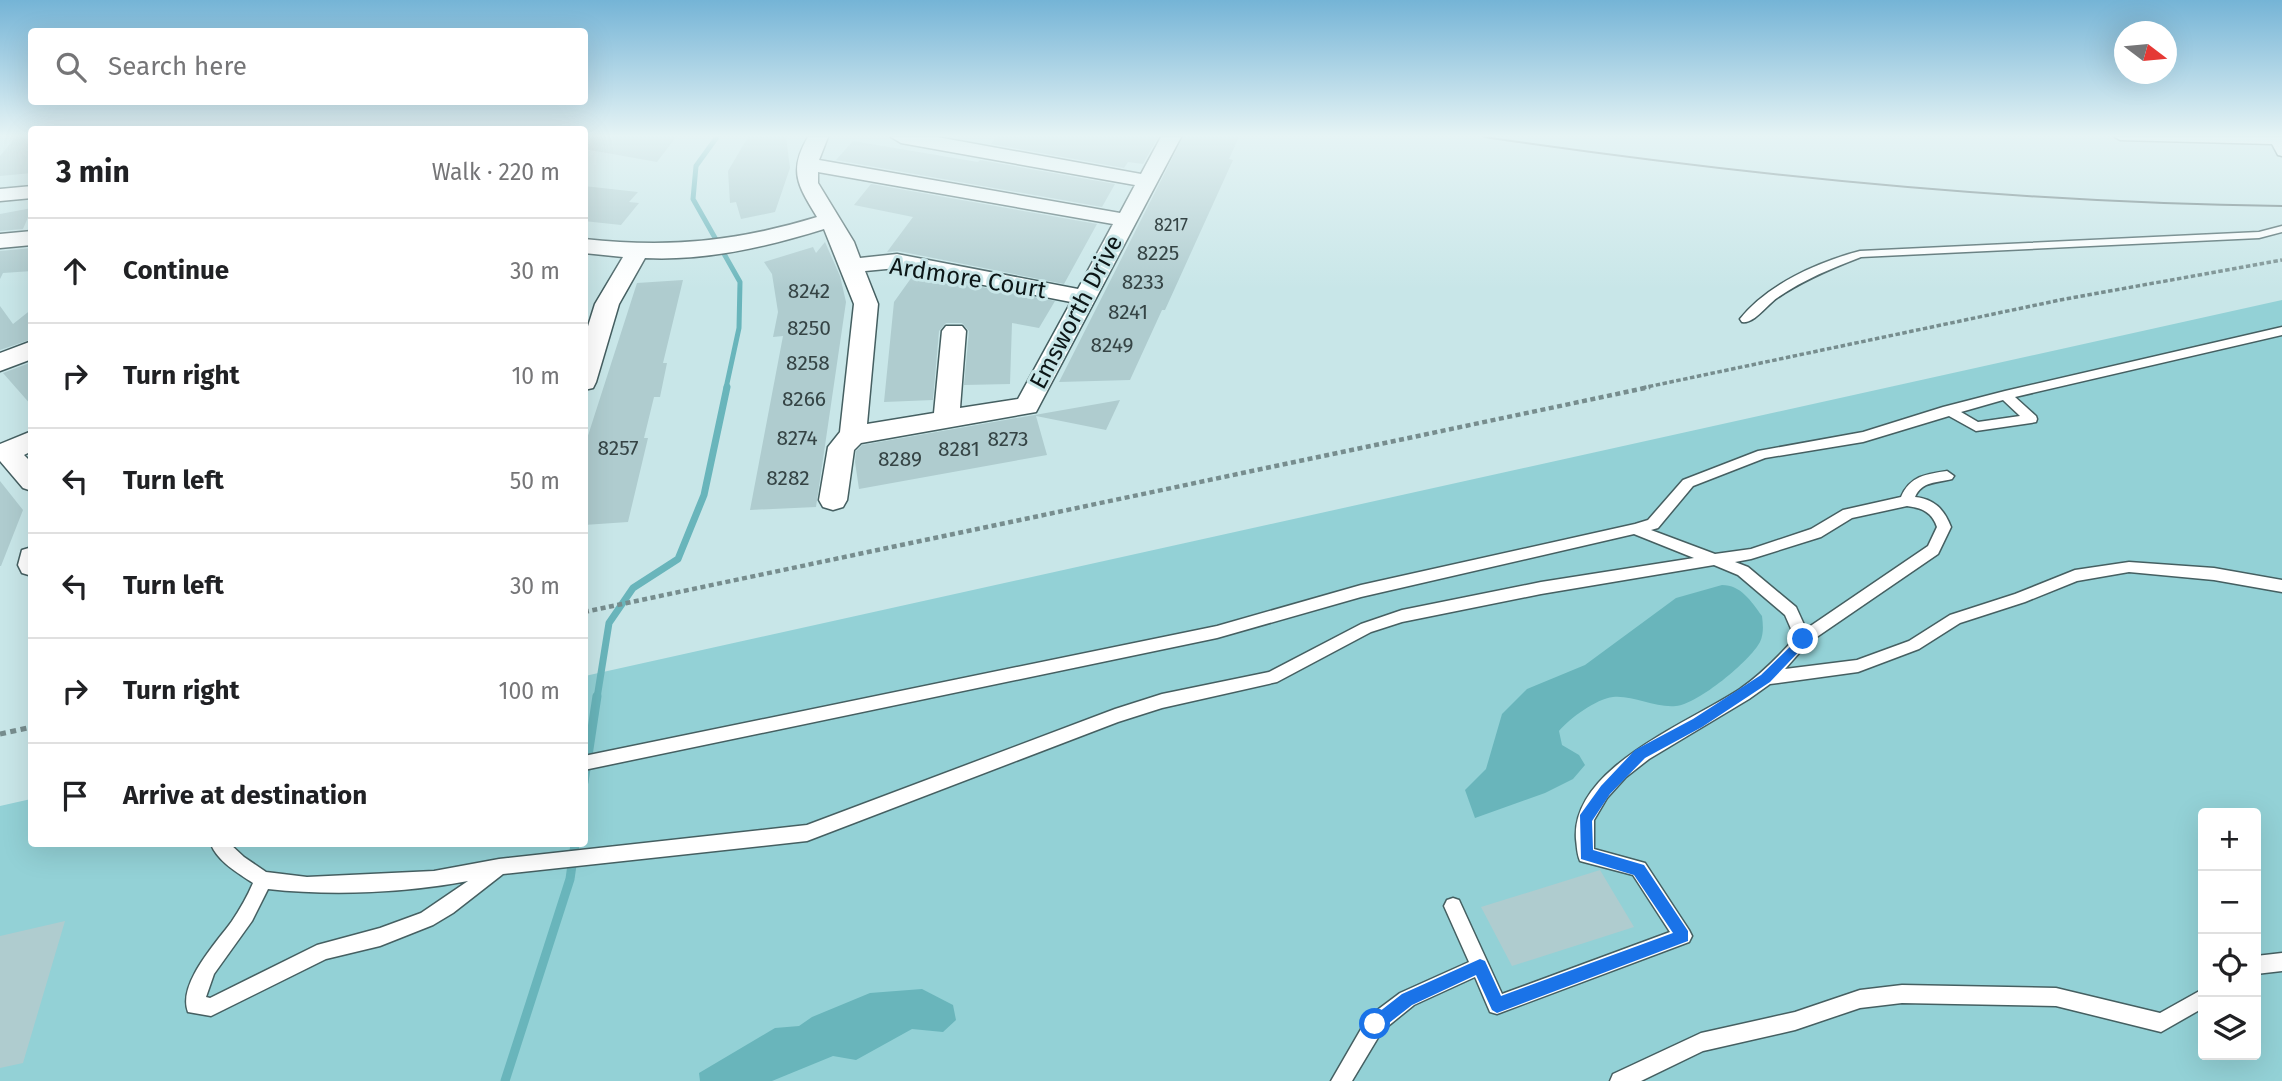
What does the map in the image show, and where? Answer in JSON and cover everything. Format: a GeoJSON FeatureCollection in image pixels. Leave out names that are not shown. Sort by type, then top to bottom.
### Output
{"type":"FeatureCollection","features":[{"type":"Feature","properties":{"kind":"street"},"geometry":{"type":"LineString","coordinates":[[810,187],[843,242],[866,304],[853,435],[841,447],[833,500]]}},
{"type":"Feature","properties":{"kind":"street"},"geometry":{"type":"LineString","coordinates":[[941,187],[1125,220]]}},
{"type":"Feature","properties":{"kind":"street","name":"Emsworth Drive"},"geometry":{"type":"LineString","coordinates":[[853,435],[1027,405],[1143,187]]}},
{"type":"Feature","properties":{"kind":"street"},"geometry":{"type":"LineString","coordinates":[[0,195],[28,192]]}},
{"type":"Feature","properties":{"kind":"street"},"geometry":{"type":"LineString","coordinates":[[588,246],[672,254],[750,244],[829,220]]}},
{"type":"Feature","properties":{"kind":"street"},"geometry":{"type":"LineString","coordinates":[[0,241],[28,238]]}},
{"type":"Feature","properties":{"kind":"street"},"geometry":{"type":"LineString","coordinates":[[588,356],[596,303],[637,252]]}},
{"type":"Feature","properties":{"kind":"street","name":"Ardmore Court"},"geometry":{"type":"LineString","coordinates":[[852,266],[897,261],[1084,297]]}},
{"type":"Feature","properties":{"kind":"street"},"geometry":{"type":"LineString","coordinates":[[946,419],[954,331]]}},
{"type":"Feature","properties":{"kind":"street"},"geometry":{"type":"LineString","coordinates":[[0,363],[28,351]]}},
{"type":"Feature","properties":{"kind":"street"},"geometry":{"type":"LineString","coordinates":[[28,442],[7,452],[28,476]]}},
{"type":"Feature","properties":{"kind":"lane"},"geometry":{"type":"LineString","coordinates":[[1746,319],[1755,309],[1815,269],[1860,254],[2259,235],[2282,229]]}},
{"type":"Feature","properties":{"kind":"lane"},"geometry":{"type":"LineString","coordinates":[[588,762],[1217,632],[1361,591],[1635,529],[1653,524],[1688,483],[1763,454],[1863,437],[2005,395],[2282,331]]}},
{"type":"Feature","properties":{"kind":"lane"},"geometry":{"type":"LineString","coordinates":[[1948,410],[1976,426],[2031,419],[2005,395]]}},
{"type":"Feature","properties":{"kind":"lane"},"geometry":{"type":"LineString","coordinates":[[1907,501],[1910,488],[1917,480],[1947,476]]}},
{"type":"Feature","properties":{"kind":"lane"},"geometry":{"type":"LineString","coordinates":[[222,847],[237,863],[264,880],[307,885],[434,879],[552,860],[807,832],[1115,716],[1161,701],[1272,678],[1366,628],[1402,616],[1541,588],[1751,554],[1816,533],[1848,514],[1907,501],[1926,503],[1940,516],[1944,527],[1933,550],[1803,639],[1766,678],[1697,723],[1640,754],[1605,790],[1585,820],[1586,855],[1639,869],[1683,936],[1497,1005],[1453,906]]}},
{"type":"Feature","properties":{"kind":"lane"},"geometry":{"type":"LineString","coordinates":[[1635,529],[1743,570],[1791,611],[1803,639]]}},
{"type":"Feature","properties":{"kind":"lane"},"geometry":{"type":"LineString","coordinates":[[1766,678],[1858,666],[1914,645],[1955,619],[2075,576],[2129,568],[2214,574],[2282,586]]}},
{"type":"Feature","properties":{"kind":"lane"},"geometry":{"type":"LineString","coordinates":[[264,880],[246,915],[209,965],[196,989],[195,1005],[211,1007],[323,951],[380,937],[427,919],[499,867]]}},
{"type":"Feature","properties":{"kind":"lane"},"geometry":{"type":"LineString","coordinates":[[2261,964],[2282,962]]}},
{"type":"Feature","properties":{"kind":"lane"},"geometry":{"type":"LineString","coordinates":[[1341,1081],[1375,1024],[1407,999],[1480,966]]}},
{"type":"Feature","properties":{"kind":"lane"},"geometry":{"type":"LineString","coordinates":[[1620,1081],[1701,1042],[1795,1021],[1860,999],[1955,993],[2056,997],[2161,1023],[2198,1001]]}},
{"type":"Feature","properties":{"kind":"path"},"geometry":{"type":"LineString","coordinates":[[588,611],[2046,303],[2282,260]]}},
{"type":"Feature","properties":{"kind":"path"},"geometry":{"type":"LineString","coordinates":[[0,734],[28,728]]}},
{"type":"Feature","properties":{"kind":"shaded area"},"geometry":{"type":"Polygon","coordinates":[[[2282,300],[2282,1081],[0,1081],[0,806],[28,800],[28,847],[588,847],[588,675],[2282,300]]]}},
{"type":"Feature","properties":{"kind":"shaded area"},"geometry":{"type":"Polygon","coordinates":[[[1722,585],[1740,591],[1762,616],[1763,632],[1760,642],[1746,660],[1710,690],[1676,706],[1621,697],[1591,705],[1559,731],[1562,745],[1579,755],[1585,765],[1573,779],[1545,793],[1475,818],[1465,790],[1486,769],[1502,714],[1527,689],[1585,665],[1676,598],[1722,585]]]}},
{"type":"Feature","properties":{"kind":"shaded area"},"geometry":{"type":"Polygon","coordinates":[[[922,989],[953,1005],[956,1020],[943,1032],[912,1029],[856,1060],[833,1056],[772,1081],[700,1081],[699,1073],[775,1028],[799,1026],[812,1017],[870,993],[922,989]]]}},
{"type":"Feature","properties":{"kind":"building"},"geometry":{"type":"Polygon","coordinates":[[[588,187],[638,192],[629,202],[639,203],[621,225],[588,221],[588,187]]]}},
{"type":"Feature","properties":{"kind":"building"},"geometry":{"type":"Polygon","coordinates":[[[729,187],[783,187],[775,212],[741,219],[736,202],[730,203],[729,187]]]}},
{"type":"Feature","properties":{"kind":"building"},"geometry":{"type":"Polygon","coordinates":[[[868,187],[890,187],[1097,224],[1064,284],[898,251],[887,252],[913,217],[854,205],[868,187]]]}},
{"type":"Feature","properties":{"kind":"building"},"geometry":{"type":"Polygon","coordinates":[[[991,187],[1113,187],[1102,207],[991,187]]]}},
{"type":"Feature","properties":{"kind":"building"},"geometry":{"type":"Polygon","coordinates":[[[1157,187],[1221,187],[1130,380],[1059,382],[1157,187]]]}},
{"type":"Feature","properties":{"kind":"building"},"geometry":{"type":"Polygon","coordinates":[[[28,209],[23,229],[0,231],[0,214],[28,209]]]}},
{"type":"Feature","properties":{"kind":"building"},"geometry":{"type":"Polygon","coordinates":[[[825,242],[840,276],[846,302],[816,507],[750,510],[783,336],[773,337],[778,312],[772,274],[764,262],[813,247],[816,253],[825,242]]]}},
{"type":"Feature","properties":{"kind":"building"},"geometry":{"type":"Polygon","coordinates":[[[28,248],[28,271],[3,273],[0,279],[0,251],[28,248]]]}},
{"type":"Feature","properties":{"kind":"building"},"geometry":{"type":"Polygon","coordinates":[[[914,274],[1055,301],[1039,328],[1012,323],[1010,384],[964,385],[969,331],[962,323],[946,323],[939,331],[933,400],[884,402],[894,302],[914,274]]]}},
{"type":"Feature","properties":{"kind":"building"},"geometry":{"type":"Polygon","coordinates":[[[683,280],[663,363],[667,363],[660,397],[654,397],[644,438],[648,438],[628,522],[588,525],[588,436],[637,283],[683,280]]]}},
{"type":"Feature","properties":{"kind":"building"},"geometry":{"type":"Polygon","coordinates":[[[0,306],[13,324],[28,312],[28,340],[0,350],[0,306]]]}},
{"type":"Feature","properties":{"kind":"building"},"geometry":{"type":"Polygon","coordinates":[[[28,364],[28,401],[3,373],[28,364]]]}},
{"type":"Feature","properties":{"kind":"building"},"geometry":{"type":"Polygon","coordinates":[[[1120,400],[1106,430],[1036,416],[1047,455],[859,489],[855,462],[856,451],[862,445],[1120,400]]]}},
{"type":"Feature","properties":{"kind":"building"},"geometry":{"type":"Polygon","coordinates":[[[0,481],[23,510],[1,566],[0,566],[0,481]]]}},
{"type":"Feature","properties":{"kind":"building"},"geometry":{"type":"Polygon","coordinates":[[[1600,870],[1634,927],[1512,966],[1481,907],[1600,870]]]}},
{"type":"Feature","properties":{"kind":"building"},"geometry":{"type":"Polygon","coordinates":[[[65,921],[23,1063],[0,1068],[0,936],[65,921]]]}},
{"type":"Feature","properties":{"kind":"waterway"},"geometry":{"type":"LineString","coordinates":[[694,187],[693,199],[740,282],[739,328],[726,388]]}},
{"type":"Feature","properties":{"kind":"waterway"},"geometry":{"type":"LineString","coordinates":[[597,698],[609,623],[633,588],[678,559],[704,495],[727,387]]}},
{"type":"Feature","properties":{"kind":"waterway"},"geometry":{"type":"LineString","coordinates":[[588,756],[597,696]]}},
{"type":"Feature","properties":{"kind":"waterway"},"geometry":{"type":"LineString","coordinates":[[505,1081],[570,879],[575,847]]}},
{"type":"Feature","properties":{"kind":"tram line"},"geometry":{"type":"LineString","coordinates":[[1913,187],[2082,199],[2282,206]]}},
{"type":"Feature","properties":{"kind":"route"},"geometry":{"type":"LineString","coordinates":[[1375,1024],[1407,999],[1480,966],[1497,1005],[1683,936],[1639,869],[1586,855],[1585,820],[1605,790],[1640,754],[1697,723],[1766,678],[1803,639]]}}]}
